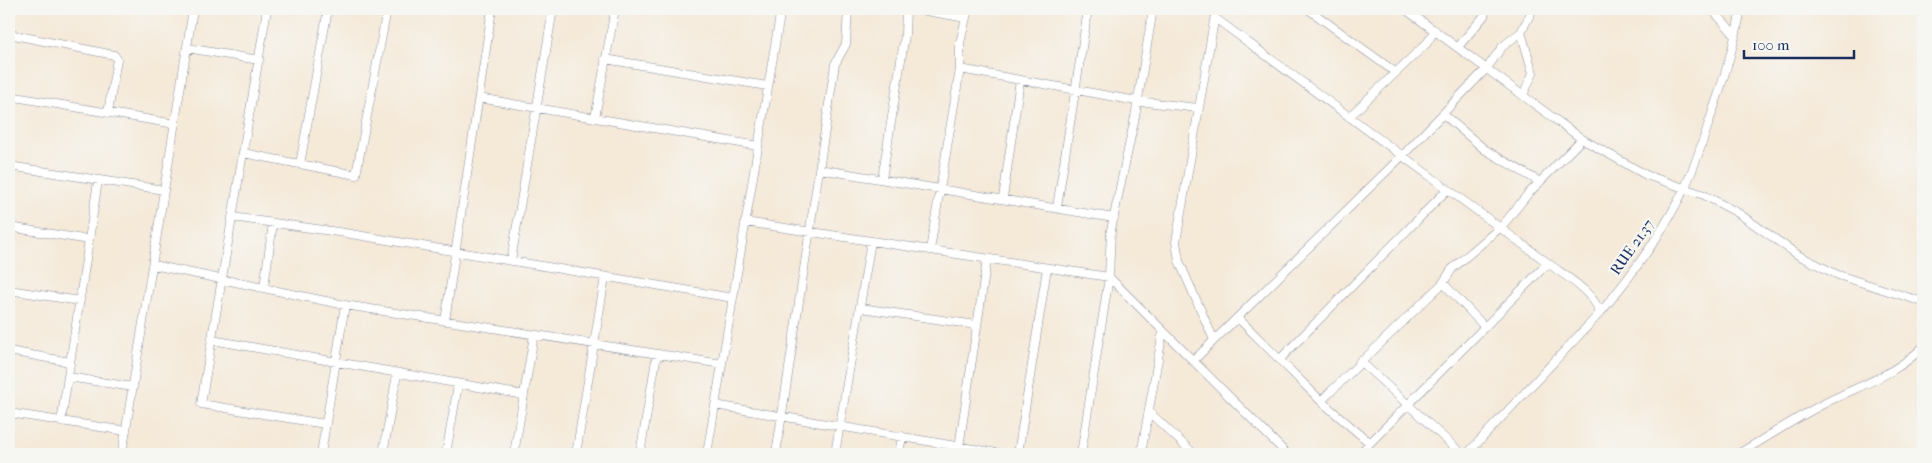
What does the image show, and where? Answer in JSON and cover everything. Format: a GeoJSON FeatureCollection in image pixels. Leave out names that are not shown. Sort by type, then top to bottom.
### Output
{"type":"FeatureCollection","features":[{"type":"Feature","properties":{"kind":"street"},"geometry":{"type":"LineString","coordinates":[[122,454],[193,9]]}},
{"type":"Feature","properties":{"kind":"street"},"geometry":{"type":"LineString","coordinates":[[267,9],[201,404],[325,424]]}},
{"type":"Feature","properties":{"kind":"street"},"geometry":{"type":"LineString","coordinates":[[300,164],[328,9]]}},
{"type":"Feature","properties":{"kind":"street"},"geometry":{"type":"LineString","coordinates":[[243,154],[356,175],[387,9]]}},
{"type":"Feature","properties":{"kind":"street"},"geometry":{"type":"LineString","coordinates":[[445,321],[457,252],[492,9]]}},
{"type":"Feature","properties":{"kind":"street"},"geometry":{"type":"LineString","coordinates":[[511,261],[553,9]]}},
{"type":"Feature","properties":{"kind":"street"},"geometry":{"type":"LineString","coordinates":[[595,118],[615,9]]}},
{"type":"Feature","properties":{"kind":"street"},"geometry":{"type":"LineString","coordinates":[[707,454],[781,9]]}},
{"type":"Feature","properties":{"kind":"street"},"geometry":{"type":"LineString","coordinates":[[776,454],[836,64],[846,44],[848,9]]}},
{"type":"Feature","properties":{"kind":"street"},"geometry":{"type":"LineString","coordinates":[[882,179],[905,35],[906,9]]}},
{"type":"Feature","properties":{"kind":"street"},"geometry":{"type":"LineString","coordinates":[[915,9],[966,18]]}},
{"type":"Feature","properties":{"kind":"street"},"geometry":{"type":"LineString","coordinates":[[930,250],[960,69],[960,43],[968,9]]}},
{"type":"Feature","properties":{"kind":"street"},"geometry":{"type":"LineString","coordinates":[[1057,207],[1088,9]]}},
{"type":"Feature","properties":{"kind":"street"},"geometry":{"type":"LineString","coordinates":[[1081,454],[1109,277],[1114,218],[1153,9]]}},
{"type":"Feature","properties":{"kind":"street"},"geometry":{"type":"LineString","coordinates":[[1214,340],[1179,262],[1176,242],[1216,9]]}},
{"type":"Feature","properties":{"kind":"street"},"geometry":{"type":"LineString","coordinates":[[1308,9],[1395,72]]}},
{"type":"Feature","properties":{"kind":"street"},"geometry":{"type":"LineString","coordinates":[[1404,9],[1582,139],[1646,175],[1685,187],[1738,213],[1798,256],[1830,271],[1923,302]]}},
{"type":"Feature","properties":{"kind":"street"},"geometry":{"type":"LineString","coordinates":[[1458,47],[1484,16],[1486,9]]}},
{"type":"Feature","properties":{"kind":"street"},"geometry":{"type":"LineString","coordinates":[[1193,361],[1443,114],[1487,68],[1502,47],[1521,32],[1533,9]]}},
{"type":"Feature","properties":{"kind":"street"},"geometry":{"type":"LineString","coordinates":[[1712,9],[1735,35]]}},
{"type":"Feature","properties":{"kind":"street","name":"RUE 21.37"},"geometry":{"type":"LineString","coordinates":[[1466,454],[1600,313],[1651,243],[1685,187],[1722,83],[1741,9]]}},
{"type":"Feature","properties":{"kind":"street"},"geometry":{"type":"LineString","coordinates":[[1215,18],[1548,263],[1589,295],[1596,303],[1600,313]]}},
{"type":"Feature","properties":{"kind":"street"},"geometry":{"type":"LineString","coordinates":[[1350,117],[1427,42],[1435,30]]}},
{"type":"Feature","properties":{"kind":"street"},"geometry":{"type":"LineString","coordinates":[[1521,32],[1533,73],[1523,95]]}},
{"type":"Feature","properties":{"kind":"street"},"geometry":{"type":"LineString","coordinates":[[9,34],[114,55],[117,59],[108,113]]}},
{"type":"Feature","properties":{"kind":"street"},"geometry":{"type":"LineString","coordinates":[[187,48],[259,60]]}},
{"type":"Feature","properties":{"kind":"street"},"geometry":{"type":"LineString","coordinates":[[605,59],[767,86]]}},
{"type":"Feature","properties":{"kind":"street"},"geometry":{"type":"LineString","coordinates":[[960,69],[1137,100],[1198,108]]}},
{"type":"Feature","properties":{"kind":"street"},"geometry":{"type":"LineString","coordinates":[[1003,198],[1020,80]]}},
{"type":"Feature","properties":{"kind":"street"},"geometry":{"type":"LineString","coordinates":[[9,96],[175,124]]}},
{"type":"Feature","properties":{"kind":"street"},"geometry":{"type":"LineString","coordinates":[[479,98],[758,146]]}},
{"type":"Feature","properties":{"kind":"street"},"geometry":{"type":"LineString","coordinates":[[1443,114],[1484,149],[1540,182]]}},
{"type":"Feature","properties":{"kind":"street"},"geometry":{"type":"LineString","coordinates":[[1322,401],[1360,361],[1443,283],[1452,269],[1499,228],[1582,139]]}},
{"type":"Feature","properties":{"kind":"street"},"geometry":{"type":"LineString","coordinates":[[9,166],[164,190]]}},
{"type":"Feature","properties":{"kind":"street"},"geometry":{"type":"LineString","coordinates":[[819,169],[1003,198],[1114,218]]}},
{"type":"Feature","properties":{"kind":"street"},"geometry":{"type":"LineString","coordinates":[[61,422],[98,181]]}},
{"type":"Feature","properties":{"kind":"street"},"geometry":{"type":"LineString","coordinates":[[1280,359],[1447,190]]}},
{"type":"Feature","properties":{"kind":"street"},"geometry":{"type":"LineString","coordinates":[[232,217],[733,298]]}},
{"type":"Feature","properties":{"kind":"street"},"geometry":{"type":"LineString","coordinates":[[745,222],[1109,277],[1286,454]]}},
{"type":"Feature","properties":{"kind":"street"},"geometry":{"type":"LineString","coordinates":[[264,287],[273,223]]}},
{"type":"Feature","properties":{"kind":"street"},"geometry":{"type":"LineString","coordinates":[[9,228],[89,240]]}},
{"type":"Feature","properties":{"kind":"street"},"geometry":{"type":"LineString","coordinates":[[835,454],[871,241]]}},
{"type":"Feature","properties":{"kind":"street"},"geometry":{"type":"LineString","coordinates":[[958,450],[987,259]]}},
{"type":"Feature","properties":{"kind":"street"},"geometry":{"type":"LineString","coordinates":[[1359,454],[1548,263]]}},
{"type":"Feature","properties":{"kind":"street"},"geometry":{"type":"LineString","coordinates":[[152,265],[345,305],[722,364]]}},
{"type":"Feature","properties":{"kind":"street"},"geometry":{"type":"LineString","coordinates":[[1018,454],[1047,268]]}},
{"type":"Feature","properties":{"kind":"street"},"geometry":{"type":"LineString","coordinates":[[576,454],[596,344],[605,277]]}},
{"type":"Feature","properties":{"kind":"street"},"geometry":{"type":"LineString","coordinates":[[1443,283],[1486,327]]}},
{"type":"Feature","properties":{"kind":"street"},"geometry":{"type":"LineString","coordinates":[[9,290],[80,301]]}},
{"type":"Feature","properties":{"kind":"street"},"geometry":{"type":"LineString","coordinates":[[321,454],[334,363],[345,305]]}},
{"type":"Feature","properties":{"kind":"street"},"geometry":{"type":"LineString","coordinates":[[861,308],[976,325]]}},
{"type":"Feature","properties":{"kind":"street"},"geometry":{"type":"LineString","coordinates":[[1238,318],[1322,401],[1370,443]]}},
{"type":"Feature","properties":{"kind":"street"},"geometry":{"type":"LineString","coordinates":[[1141,454],[1163,331]]}},
{"type":"Feature","properties":{"kind":"street"},"geometry":{"type":"LineString","coordinates":[[514,454],[534,335]]}},
{"type":"Feature","properties":{"kind":"street"},"geometry":{"type":"LineString","coordinates":[[212,340],[458,385],[524,395]]}},
{"type":"Feature","properties":{"kind":"street"},"geometry":{"type":"LineString","coordinates":[[1738,454],[1814,409],[1902,366],[1923,347]]}},
{"type":"Feature","properties":{"kind":"street"},"geometry":{"type":"LineString","coordinates":[[9,351],[70,362]]}},
{"type":"Feature","properties":{"kind":"street"},"geometry":{"type":"LineString","coordinates":[[640,454],[657,354]]}},
{"type":"Feature","properties":{"kind":"street"},"geometry":{"type":"LineString","coordinates":[[1360,361],[1462,454]]}},
{"type":"Feature","properties":{"kind":"street"},"geometry":{"type":"LineString","coordinates":[[383,454],[397,374]]}},
{"type":"Feature","properties":{"kind":"street"},"geometry":{"type":"LineString","coordinates":[[68,377],[133,386]]}},
{"type":"Feature","properties":{"kind":"street"},"geometry":{"type":"LineString","coordinates":[[446,454],[458,385]]}},
{"type":"Feature","properties":{"kind":"street"},"geometry":{"type":"LineString","coordinates":[[715,405],[902,436],[958,450],[1003,454]]}},
{"type":"Feature","properties":{"kind":"street"},"geometry":{"type":"LineString","coordinates":[[1149,412],[1194,454]]}},
{"type":"Feature","properties":{"kind":"street"},"geometry":{"type":"LineString","coordinates":[[9,414],[126,431]]}},
{"type":"Feature","properties":{"kind":"street"},"geometry":{"type":"LineString","coordinates":[[898,454],[902,436]]}}]}
